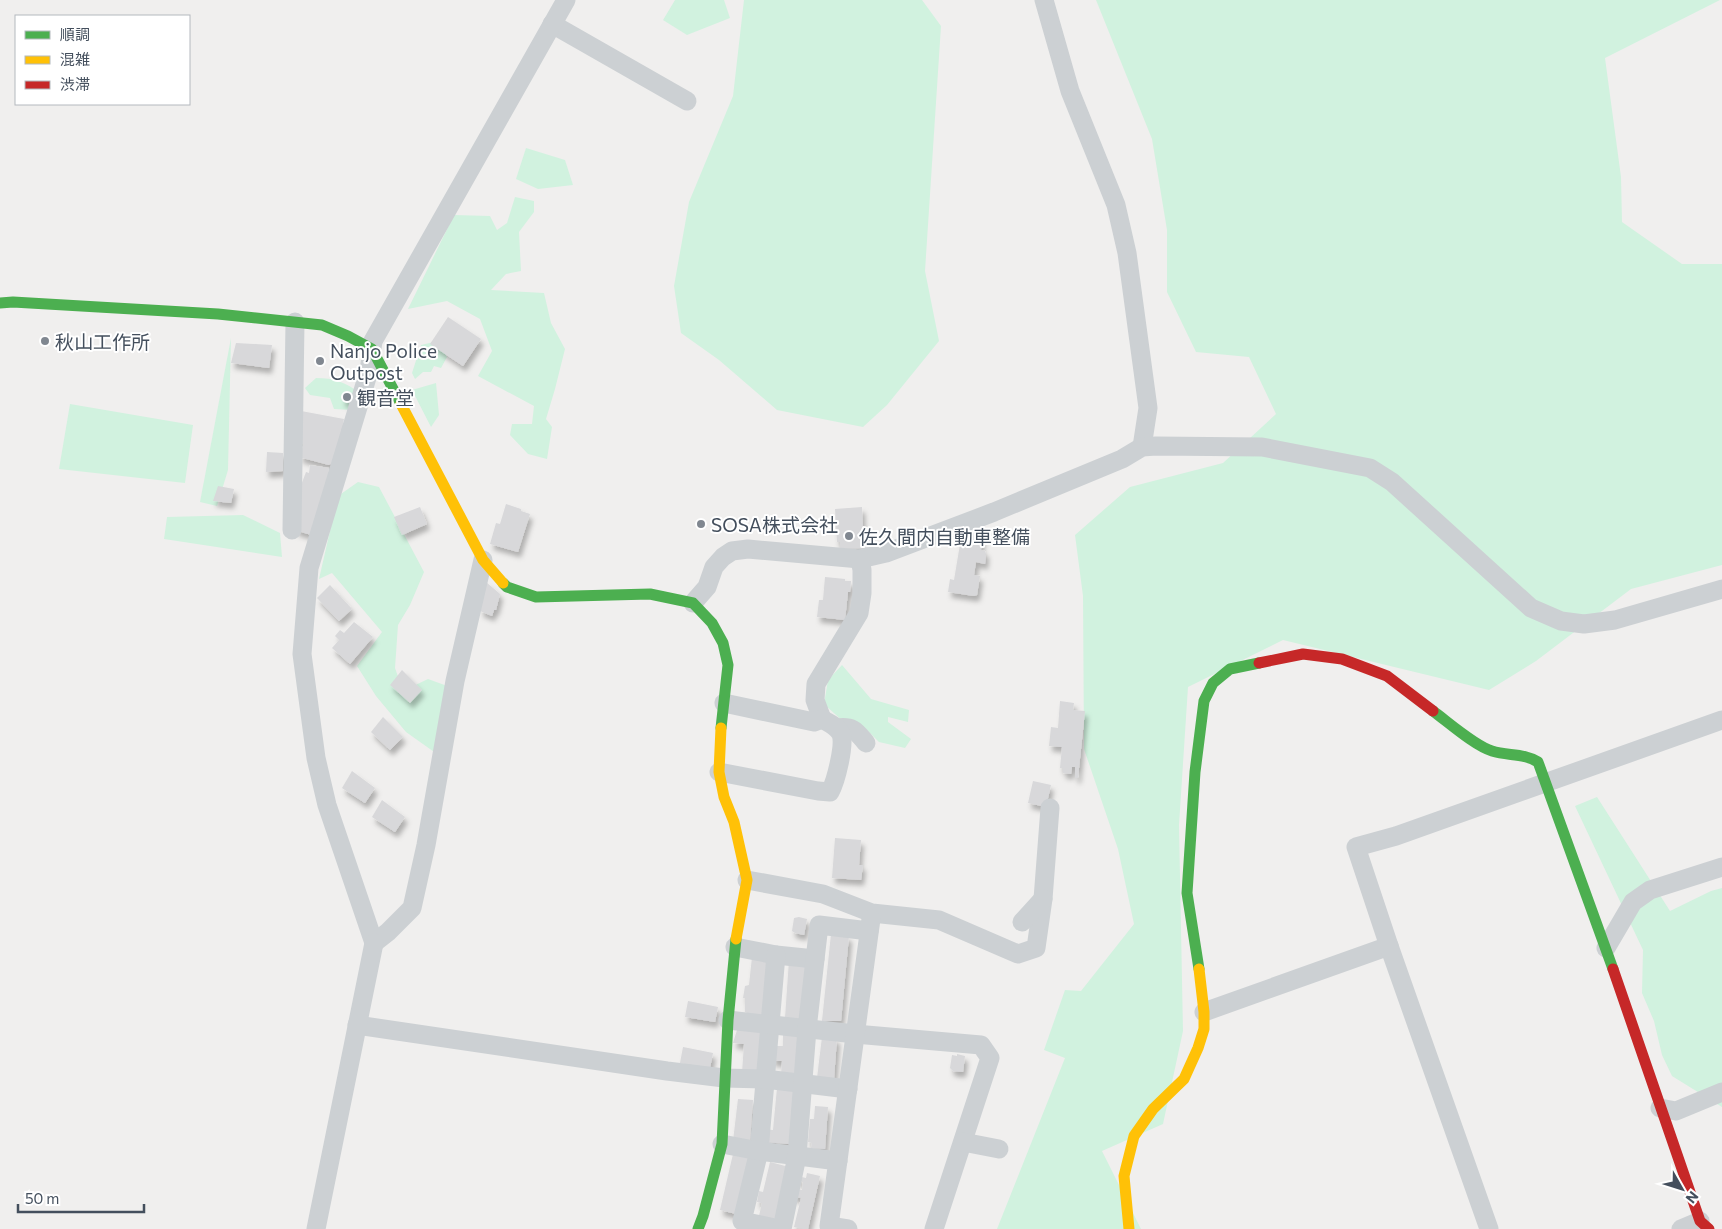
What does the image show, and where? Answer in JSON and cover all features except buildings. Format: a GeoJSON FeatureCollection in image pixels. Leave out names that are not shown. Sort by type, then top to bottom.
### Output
{"type":"FeatureCollection","features":[{"type":"Feature","properties":{"kind":"street"},"geometry":{"type":"LineString","coordinates":[[316,1229],[374,943],[326,805],[316,758],[302,654],[309,568],[369,371],[374,341],[566,0]]}},
{"type":"Feature","properties":{"kind":"street"},"geometry":{"type":"LineString","coordinates":[[1044,0],[1070,91],[1116,205],[1127,253],[1148,408],[1142,447]]}},
{"type":"Feature","properties":{"kind":"street"},"geometry":{"type":"LineString","coordinates":[[552,24],[687,100]]}},
{"type":"Feature","properties":{"kind":"street"},"geometry":{"type":"LineString","coordinates":[[0,303],[13,302],[218,314],[322,325],[348,336],[372,349],[483,560],[507,586],[536,597],[650,594],[693,603],[712,623],[723,643],[728,665],[719,772],[724,796],[734,822],[747,880],[735,947],[728,1020],[722,1144],[698,1229]]}},
{"type":"Feature","properties":{"kind":"street"},"geometry":{"type":"LineString","coordinates":[[292,530],[295,322]]}},
{"type":"Feature","properties":{"kind":"street"},"geometry":{"type":"LineString","coordinates":[[693,603],[707,587],[714,567],[723,557],[732,552],[748,549],[860,559],[902,548],[994,512],[1122,459],[1142,447],[1262,447],[1370,468],[1392,482],[1530,608],[1560,621],[1584,624],[1615,620],[1722,590]]}},
{"type":"Feature","properties":{"kind":"street"},"geometry":{"type":"LineString","coordinates":[[719,772],[808,790],[830,792],[834,785],[842,735],[830,724],[815,700],[816,684],[859,613],[862,593],[860,559]]}},
{"type":"Feature","properties":{"kind":"street"},"geometry":{"type":"LineString","coordinates":[[374,943],[412,908],[426,844],[456,681],[483,560]]}},
{"type":"Feature","properties":{"kind":"street"},"geometry":{"type":"LineString","coordinates":[[1129,1229],[1124,1176],[1134,1136],[1153,1109],[1184,1079],[1204,1029],[1204,1012],[1197,952],[1187,893],[1195,772],[1204,701],[1213,684],[1230,668],[1303,654],[1342,659],[1387,676],[1471,739],[1491,751],[1530,757],[1538,762],[1606,948],[1660,1108],[1704,1225],[1681,1229]]}},
{"type":"Feature","properties":{"kind":"street"},"geometry":{"type":"LineString","coordinates":[[724,703],[814,722],[849,727],[866,743]]}},
{"type":"Feature","properties":{"kind":"street"},"geometry":{"type":"LineString","coordinates":[[1489,1229],[1389,946],[1356,846],[1396,836],[1722,720]]}},
{"type":"Feature","properties":{"kind":"street"},"geometry":{"type":"LineString","coordinates":[[776,955],[759,1151],[742,1221],[780,1229],[797,1156],[807,1028],[819,925],[939,920],[1018,954],[1036,948],[1050,808]]}},
{"type":"Feature","properties":{"kind":"street"},"geometry":{"type":"LineString","coordinates":[[1606,948],[1633,902],[1650,890],[1722,867]]}},
{"type":"Feature","properties":{"kind":"street"},"geometry":{"type":"LineString","coordinates":[[747,880],[823,894],[870,922]]}},
{"type":"Feature","properties":{"kind":"street"},"geometry":{"type":"LineString","coordinates":[[1022,922],[1042,899]]}},
{"type":"Feature","properties":{"kind":"street"},"geometry":{"type":"LineString","coordinates":[[848,1229],[826,1228],[838,1161],[870,922]]}},
{"type":"Feature","properties":{"kind":"street"},"geometry":{"type":"LineString","coordinates":[[1204,1012],[1389,946]]}},
{"type":"Feature","properties":{"kind":"street"},"geometry":{"type":"LineString","coordinates":[[735,947],[815,960]]}},
{"type":"Feature","properties":{"kind":"street"},"geometry":{"type":"LineString","coordinates":[[728,1020],[981,1045],[990,1058],[934,1229]]}},
{"type":"Feature","properties":{"kind":"street"},"geometry":{"type":"LineString","coordinates":[[357,1025],[657,1070],[848,1089]]}},
{"type":"Feature","properties":{"kind":"street"},"geometry":{"type":"LineString","coordinates":[[1660,1108],[1676,1111],[1722,1092]]}},
{"type":"Feature","properties":{"kind":"street"},"geometry":{"type":"LineString","coordinates":[[963,1142],[999,1149]]}},
{"type":"Feature","properties":{"kind":"street"},"geometry":{"type":"LineString","coordinates":[[722,1144],[759,1151],[838,1161]]}},
{"type":"Feature","properties":{"kind":"green space"},"geometry":{"type":"Polygon","coordinates":[[[675,0],[724,0],[730,18],[687,35],[663,20],[675,0]]]}},
{"type":"Feature","properties":{"kind":"green space"},"geometry":{"type":"Polygon","coordinates":[[[744,0],[922,0],[941,26],[925,271],[939,341],[887,405],[863,427],[777,410],[719,360],[681,333],[674,286],[689,202],[733,96],[744,0]]]}},
{"type":"Feature","properties":{"kind":"green space"},"geometry":{"type":"Polygon","coordinates":[[[1096,0],[1720,0],[1605,58],[1621,177],[1622,222],[1682,264],[1722,264],[1722,565],[1631,589],[1536,661],[1489,690],[1283,640],[1188,687],[1179,825],[1183,1031],[1163,1124],[1102,1151],[1141,1229],[997,1229],[1065,1058],[1044,1050],[1065,990],[1081,991],[1134,924],[1118,849],[1084,749],[1083,596],[1075,535],[1130,487],[1223,463],[1276,414],[1249,357],[1196,352],[1167,292],[1167,230],[1152,139],[1096,0]]]}},
{"type":"Feature","properties":{"kind":"green space"},"geometry":{"type":"Polygon","coordinates":[[[526,148],[565,160],[573,185],[538,189],[516,179],[526,148]]]}},
{"type":"Feature","properties":{"kind":"green space"},"geometry":{"type":"Polygon","coordinates":[[[515,197],[534,201],[534,212],[519,232],[521,271],[506,274],[491,290],[544,293],[551,323],[565,349],[546,419],[552,427],[547,459],[528,454],[510,435],[512,424],[532,424],[534,406],[478,376],[492,351],[480,319],[447,301],[408,309],[454,215],[490,216],[497,230],[507,223],[515,197]]]}},
{"type":"Feature","properties":{"kind":"green space"},"geometry":{"type":"Polygon","coordinates":[[[231,338],[228,470],[217,506],[200,502],[231,338]]]}},
{"type":"Feature","properties":{"kind":"green space"},"geometry":{"type":"Polygon","coordinates":[[[438,341],[447,357],[441,368],[434,366],[431,372],[423,372],[415,379],[412,373],[421,345],[438,341]]]}},
{"type":"Feature","properties":{"kind":"green space"},"geometry":{"type":"Polygon","coordinates":[[[316,378],[339,381],[360,393],[353,410],[334,409],[330,398],[310,395],[305,388],[316,378]]]}},
{"type":"Feature","properties":{"kind":"green space"},"geometry":{"type":"Polygon","coordinates":[[[436,383],[439,415],[431,427],[412,390],[436,383]]]}},
{"type":"Feature","properties":{"kind":"green space"},"geometry":{"type":"Polygon","coordinates":[[[70,404],[193,425],[185,483],[59,469],[70,404]]]}},
{"type":"Feature","properties":{"kind":"green space"},"geometry":{"type":"Polygon","coordinates":[[[358,482],[379,487],[424,572],[410,605],[398,625],[395,668],[403,691],[428,679],[450,687],[437,754],[406,732],[376,696],[357,666],[382,632],[332,573],[319,579],[338,496],[358,482]]]}},
{"type":"Feature","properties":{"kind":"green space"},"geometry":{"type":"Polygon","coordinates":[[[243,515],[280,533],[282,557],[164,539],[167,517],[243,515]]]}},
{"type":"Feature","properties":{"kind":"green space"},"geometry":{"type":"Polygon","coordinates":[[[842,665],[871,699],[909,710],[908,722],[888,717],[888,722],[911,739],[905,748],[879,742],[865,728],[846,724],[824,704],[828,680],[842,665]]]}},
{"type":"Feature","properties":{"kind":"green space"},"geometry":{"type":"Polygon","coordinates":[[[1597,797],[1670,911],[1711,891],[1722,888],[1722,1107],[1672,1076],[1662,1055],[1654,1021],[1642,993],[1643,950],[1575,806],[1597,797]]]}},
{"type":"Feature","properties":{"kind":"traffic: fast"},"geometry":{"type":"LineString","coordinates":[[0,303],[13,302],[218,314],[322,325],[372,349],[401,404]]}},
{"type":"Feature","properties":{"kind":"traffic: fast"},"geometry":{"type":"LineString","coordinates":[[503,583],[507,587],[536,597],[650,594],[693,603],[712,623],[723,643],[728,665],[721,728]]}},
{"type":"Feature","properties":{"kind":"traffic: fast"},"geometry":{"type":"LineString","coordinates":[[1199,969],[1187,893],[1195,772],[1204,701],[1213,683],[1230,669],[1259,663]]}},
{"type":"Feature","properties":{"kind":"traffic: fast"},"geometry":{"type":"LineString","coordinates":[[1433,711],[1485,748],[1498,753],[1527,757],[1538,762],[1613,969]]}},
{"type":"Feature","properties":{"kind":"traffic: fast"},"geometry":{"type":"LineString","coordinates":[[698,1229],[722,1144],[728,1020],[736,939]]}},
{"type":"Feature","properties":{"kind":"traffic: slow"},"geometry":{"type":"LineString","coordinates":[[401,404],[483,560],[503,583]]}},
{"type":"Feature","properties":{"kind":"traffic: slow"},"geometry":{"type":"LineString","coordinates":[[721,728],[719,772],[724,797],[734,822],[747,880],[736,939]]}},
{"type":"Feature","properties":{"kind":"traffic: slow"},"geometry":{"type":"LineString","coordinates":[[1129,1229],[1124,1176],[1134,1136],[1153,1109],[1184,1079],[1204,1029],[1199,969]]}},
{"type":"Feature","properties":{"kind":"traffic: jam"},"geometry":{"type":"LineString","coordinates":[[1259,663],[1303,654],[1342,659],[1387,676],[1433,711]]}},
{"type":"Feature","properties":{"kind":"traffic: jam"},"geometry":{"type":"LineString","coordinates":[[1613,969],[1700,1221],[1709,1229]]}},
{"type":"Feature","properties":{"kind":"place","name":"秋山工作所"},"geometry":{"type":"Point","coordinates":[45,341]}},
{"type":"Feature","properties":{"kind":"place","name":"Nanjo Police Outpost"},"geometry":{"type":"Point","coordinates":[320,361]}},
{"type":"Feature","properties":{"kind":"place","name":"観音堂"},"geometry":{"type":"Point","coordinates":[347,397]}},
{"type":"Feature","properties":{"kind":"place","name":"SOSA株式会社"},"geometry":{"type":"Point","coordinates":[701,524]}},
{"type":"Feature","properties":{"kind":"place","name":"佐久間内自動車整備"},"geometry":{"type":"Point","coordinates":[849,536]}}]}
